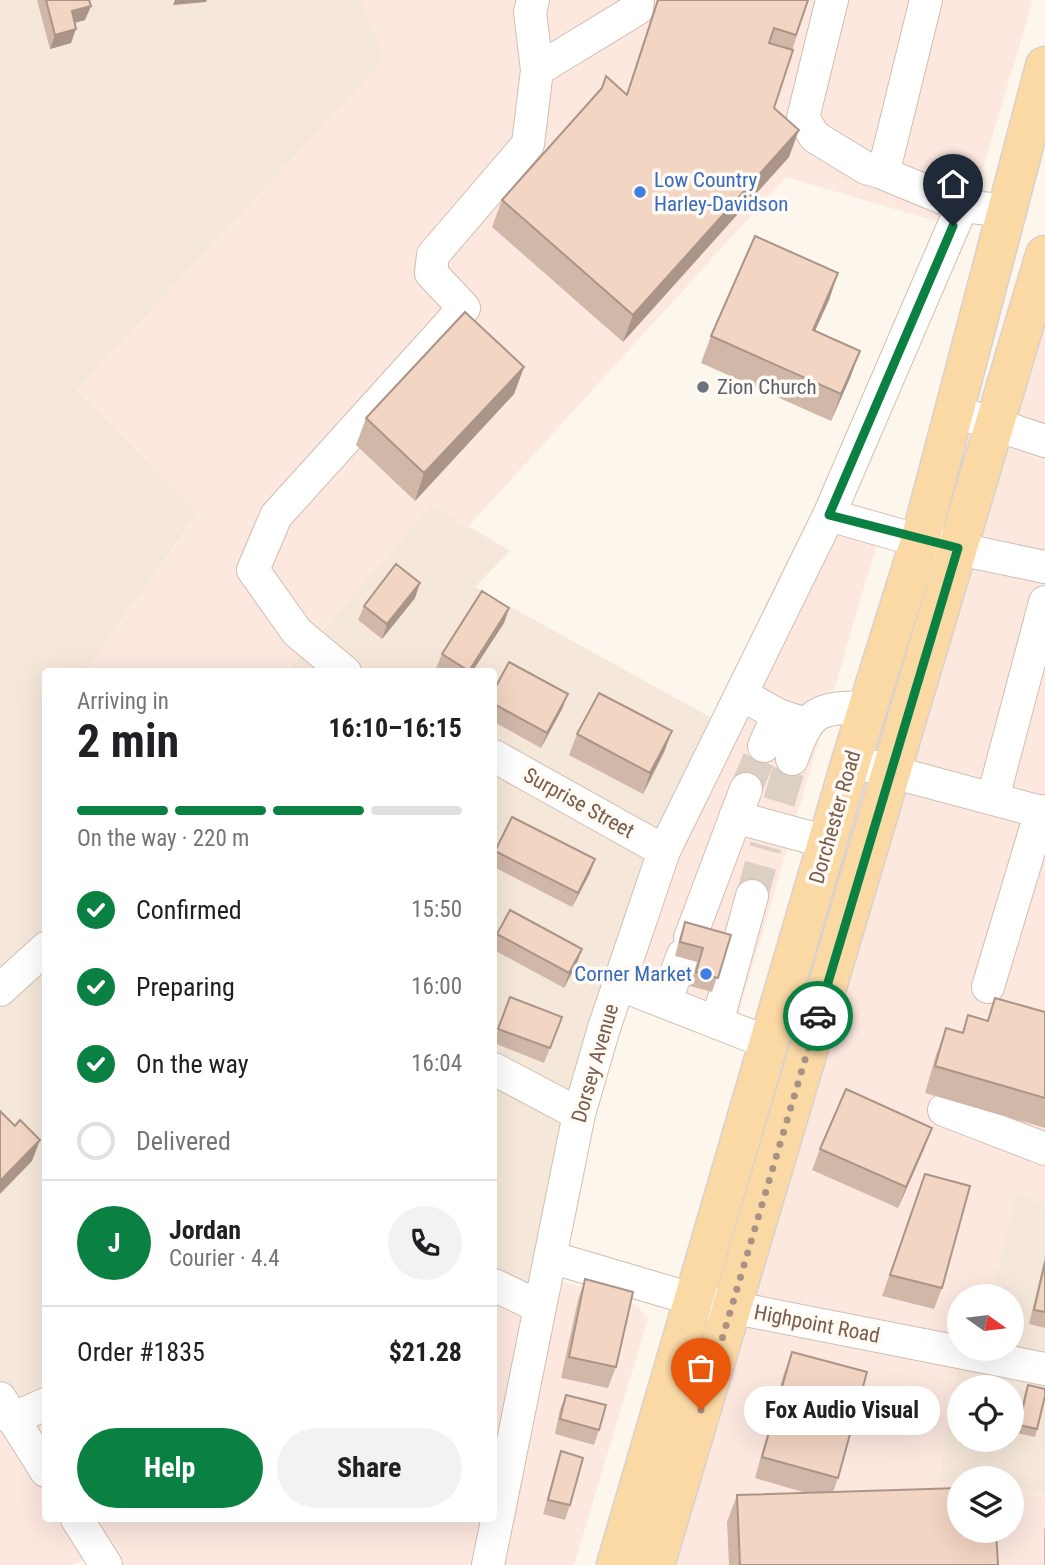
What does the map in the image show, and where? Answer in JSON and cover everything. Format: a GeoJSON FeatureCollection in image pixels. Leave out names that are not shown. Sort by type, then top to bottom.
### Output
{"type":"FeatureCollection","features":[{"type":"Feature","properties":{"kind":"main road","name":"Dorchester Road"},"geometry":{"type":"LineString","coordinates":[[655,1565],[769,1043],[851,761],[920,541],[1045,66]]}},
{"type":"Feature","properties":{"kind":"main road","name":"Dorchester Road"},"geometry":{"type":"LineString","coordinates":[[616,1565],[713,1304],[892,771],[1045,255]]}},
{"type":"Feature","properties":{"kind":"street"},"geometry":{"type":"LineString","coordinates":[[340,668],[297,632],[253,570],[276,516],[464,308],[431,273],[433,255],[528,144],[537,69],[530,12],[533,0]]}},
{"type":"Feature","properties":{"kind":"street"},"geometry":{"type":"LineString","coordinates":[[537,69],[638,9],[639,0]]}},
{"type":"Feature","properties":{"kind":"street"},"geometry":{"type":"LineString","coordinates":[[832,0],[803,118],[815,138],[866,168],[961,206],[1009,211]]}},
{"type":"Feature","properties":{"kind":"street"},"geometry":{"type":"LineString","coordinates":[[880,172],[887,158],[926,0]]}},
{"type":"Feature","properties":{"kind":"street","name":"Dorsey Avenue"},"geometry":{"type":"LineString","coordinates":[[497,1520],[579,1114],[618,984],[664,851],[829,515],[961,206]]}},
{"type":"Feature","properties":{"kind":"street"},"geometry":{"type":"LineString","coordinates":[[954,411],[1045,441]]}},
{"type":"Feature","properties":{"kind":"street"},"geometry":{"type":"LineString","coordinates":[[829,515],[920,541],[1045,567]]}},
{"type":"Feature","properties":{"kind":"street"},"geometry":{"type":"LineString","coordinates":[[993,798],[1045,602]]}},
{"type":"Feature","properties":{"kind":"street"},"geometry":{"type":"LineString","coordinates":[[741,694],[791,719],[828,707],[868,706]]}},
{"type":"Feature","properties":{"kind":"street"},"geometry":{"type":"LineString","coordinates":[[778,752],[791,719]]}},
{"type":"Feature","properties":{"kind":"street","name":"Surprise Street"},"geometry":{"type":"LineString","coordinates":[[497,758],[664,851]]}},
{"type":"Feature","properties":{"kind":"street"},"geometry":{"type":"LineString","coordinates":[[851,761],[1043,812],[988,987]]}},
{"type":"Feature","properties":{"kind":"street"},"geometry":{"type":"LineString","coordinates":[[665,1002],[740,803],[772,825],[827,842]]}},
{"type":"Feature","properties":{"kind":"street"},"geometry":{"type":"LineString","coordinates":[[717,1023],[752,897]]}},
{"type":"Feature","properties":{"kind":"street"},"geometry":{"type":"LineString","coordinates":[[690,936],[744,927]]}},
{"type":"Feature","properties":{"kind":"street"},"geometry":{"type":"LineString","coordinates":[[0,990],[42,952]]}},
{"type":"Feature","properties":{"kind":"street"},"geometry":{"type":"LineString","coordinates":[[618,984],[769,1043]]}},
{"type":"Feature","properties":{"kind":"street"},"geometry":{"type":"LineString","coordinates":[[497,1071],[579,1114]]}},
{"type":"Feature","properties":{"kind":"street"},"geometry":{"type":"LineString","coordinates":[[944,1110],[1045,1149]]}},
{"type":"Feature","properties":{"kind":"street","name":"Highpoint Road"},"geometry":{"type":"LineString","coordinates":[[550,1257],[713,1304],[1045,1369]]}},
{"type":"Feature","properties":{"kind":"street"},"geometry":{"type":"LineString","coordinates":[[497,1286],[540,1307]]}},
{"type":"Feature","properties":{"kind":"street"},"geometry":{"type":"LineString","coordinates":[[42,1405],[5,1410],[42,1465]]}},
{"type":"Feature","properties":{"kind":"street"},"geometry":{"type":"LineString","coordinates":[[79,1522],[106,1565]]}},
{"type":"Feature","properties":{"kind":"street","name":"Dorsey Avenue"},"geometry":{"type":"LineString","coordinates":[[488,1565],[497,1522]]}},
{"type":"Feature","properties":{"kind":"shaded area"},"geometry":{"type":"Polygon","coordinates":[[[0,0],[361,0],[385,60],[77,390],[198,513],[88,668],[42,668],[42,1403],[0,1398],[0,0]]]}},
{"type":"Feature","properties":{"kind":"shaded area"},"geometry":{"type":"Polygon","coordinates":[[[361,0],[1033,0],[963,234],[953,226],[786,177],[467,528],[432,505],[289,668],[88,668],[198,514],[77,390],[384,60],[361,0]]]}},
{"type":"Feature","properties":{"kind":"shaded area"},"geometry":{"type":"Polygon","coordinates":[[[1045,325],[1045,1205],[1017,1192],[994,1284],[947,1284],[947,1362],[958,1362],[955,1375],[947,1375],[947,1427],[938,1482],[947,1482],[947,1543],[1024,1543],[1024,1489],[1045,1493],[1045,1565],[674,1565],[1001,463],[1045,325]]]}},
{"type":"Feature","properties":{"kind":"shaded area"},"geometry":{"type":"Polygon","coordinates":[[[432,504],[510,551],[475,587],[726,726],[664,851],[540,1307],[497,1286],[497,668],[289,668],[432,504]]]}},
{"type":"Feature","properties":{"kind":"shaded area"},"geometry":{"type":"Polygon","coordinates":[[[829,515],[881,530],[734,1029],[618,984],[829,515]]]}},
{"type":"Feature","properties":{"kind":"shaded area"},"geometry":{"type":"Polygon","coordinates":[[[1017,1192],[1045,1205],[1045,1493],[1024,1489],[1024,1466],[947,1466],[947,1483],[938,1483],[947,1427],[947,1452],[1024,1452],[1024,1375],[955,1375],[957,1362],[1024,1362],[1024,1284],[994,1284],[1017,1192]]]}},
{"type":"Feature","properties":{"kind":"shaded area"},"geometry":{"type":"Polygon","coordinates":[[[546,1277],[617,1297],[637,1306],[648,1319],[574,1565],[488,1565],[546,1277]]]}},
{"type":"Feature","properties":{"kind":"shaded area"},"geometry":{"type":"Polygon","coordinates":[[[497,1285],[538,1304],[497,1510],[497,1285]]]}},
{"type":"Feature","properties":{"kind":"shaded area"},"geometry":{"type":"Polygon","coordinates":[[[0,1398],[42,1404],[42,1522],[495,1522],[486,1565],[106,1565],[98,1553],[72,1565],[0,1565],[0,1398]]]}},
{"type":"Feature","properties":{"kind":"building"},"geometry":{"type":"Polygon","coordinates":[[[46,0],[89,0],[91,6],[72,11],[76,29],[55,35],[46,0]]]}},
{"type":"Feature","properties":{"kind":"building","name":"Low Country Harley-Davidson"},"geometry":{"type":"Polygon","coordinates":[[[658,0],[808,0],[796,35],[774,28],[769,43],[793,50],[774,108],[799,130],[633,315],[502,200],[602,88],[606,76],[627,95],[658,0]]]}},
{"type":"Feature","properties":{"kind":"building"},"geometry":{"type":"Polygon","coordinates":[[[755,236],[838,273],[813,330],[860,351],[841,394],[711,336],[755,236]]]}},
{"type":"Feature","properties":{"kind":"building"},"geometry":{"type":"Polygon","coordinates":[[[465,312],[524,367],[424,473],[366,418],[465,312]]]}},
{"type":"Feature","properties":{"kind":"building"},"geometry":{"type":"Polygon","coordinates":[[[396,564],[420,583],[387,624],[364,606],[396,564]]]}},
{"type":"Feature","properties":{"kind":"building"},"geometry":{"type":"Polygon","coordinates":[[[482,591],[509,608],[471,668],[464,668],[442,654],[482,591]]]}},
{"type":"Feature","properties":{"kind":"building"},"geometry":{"type":"Polygon","coordinates":[[[509,662],[568,694],[547,733],[497,706],[497,684],[509,662]]]}},
{"type":"Feature","properties":{"kind":"building"},"geometry":{"type":"Polygon","coordinates":[[[599,693],[672,731],[650,773],[577,734],[599,693]]]}},
{"type":"Feature","properties":{"kind":"building"},"geometry":{"type":"Polygon","coordinates":[[[512,817],[595,859],[578,893],[497,852],[512,817]]]}},
{"type":"Feature","properties":{"kind":"building"},"geometry":{"type":"Polygon","coordinates":[[[510,910],[582,949],[569,973],[497,934],[510,910]]]}},
{"type":"Feature","properties":{"kind":"building"},"geometry":{"type":"Polygon","coordinates":[[[685,922],[731,935],[718,978],[696,972],[703,948],[680,942],[685,922]]]}},
{"type":"Feature","properties":{"kind":"building"},"geometry":{"type":"Polygon","coordinates":[[[510,997],[562,1017],[550,1048],[498,1029],[510,997]]]}},
{"type":"Feature","properties":{"kind":"building"},"geometry":{"type":"Polygon","coordinates":[[[995,998],[1045,1012],[1045,1098],[935,1066],[946,1028],[963,1033],[968,1015],[988,1021],[995,998]]]}},
{"type":"Feature","properties":{"kind":"building"},"geometry":{"type":"Polygon","coordinates":[[[846,1089],[932,1128],[906,1187],[820,1149],[846,1089]]]}},
{"type":"Feature","properties":{"kind":"building"},"geometry":{"type":"Polygon","coordinates":[[[0,1111],[15,1126],[20,1120],[40,1140],[0,1181],[0,1111]]]}},
{"type":"Feature","properties":{"kind":"building"},"geometry":{"type":"Polygon","coordinates":[[[925,1174],[970,1186],[942,1288],[890,1275],[925,1174]]]}},
{"type":"Feature","properties":{"kind":"building"},"geometry":{"type":"Polygon","coordinates":[[[1045,1262],[1045,1312],[1034,1310],[1045,1262]]]}},
{"type":"Feature","properties":{"kind":"building"},"geometry":{"type":"Polygon","coordinates":[[[585,1279],[633,1292],[616,1367],[569,1357],[585,1279]]]}},
{"type":"Feature","properties":{"kind":"building"},"geometry":{"type":"Polygon","coordinates":[[[792,1352],[867,1372],[838,1478],[762,1457],[792,1352]]]}},
{"type":"Feature","properties":{"kind":"building"},"geometry":{"type":"Polygon","coordinates":[[[1028,1385],[1045,1389],[1037,1429],[1024,1426],[1024,1403],[1028,1385]]]}},
{"type":"Feature","properties":{"kind":"building"},"geometry":{"type":"Polygon","coordinates":[[[566,1395],[606,1405],[599,1430],[560,1419],[566,1395]]]}},
{"type":"Feature","properties":{"kind":"building"},"geometry":{"type":"Polygon","coordinates":[[[561,1451],[583,1458],[570,1505],[548,1500],[561,1451]]]}},
{"type":"Feature","properties":{"kind":"building"},"geometry":{"type":"Polygon","coordinates":[[[947,1488],[947,1543],[997,1543],[998,1565],[740,1565],[737,1495],[947,1488]]]}},
{"type":"Feature","properties":{"kind":"tunnel"},"geometry":{"type":"LineString","coordinates":[[746,789],[764,746]]}},
{"type":"Feature","properties":{"kind":"tunnel"},"geometry":{"type":"LineString","coordinates":[[779,802],[792,759]]}},
{"type":"Feature","properties":{"kind":"tunnel"},"geometry":{"type":"LineString","coordinates":[[752,896],[766,846]]}},
{"type":"Feature","properties":{"kind":"way so far"},"geometry":{"type":"LineString","coordinates":[[701,1410],[818,1016]]}},
{"type":"Feature","properties":{"kind":"place","name":"Low Country Harley-Davidson"},"geometry":{"type":"Point","coordinates":[640,192]}},
{"type":"Feature","properties":{"kind":"place","name":"Zion Church"},"geometry":{"type":"Point","coordinates":[703,387]}},
{"type":"Feature","properties":{"kind":"place","name":"Corner Market"},"geometry":{"type":"Point","coordinates":[706,974]}},
{"type":"Feature","properties":{"kind":"place","name":"Fox Audio Visual"},"geometry":{"type":"Point","coordinates":[701,1410]}},
{"type":"Feature","properties":{"kind":"route"},"geometry":{"type":"LineString","coordinates":[[818,1016],[958,548],[920,541],[829,515],[953,226]]}}]}
